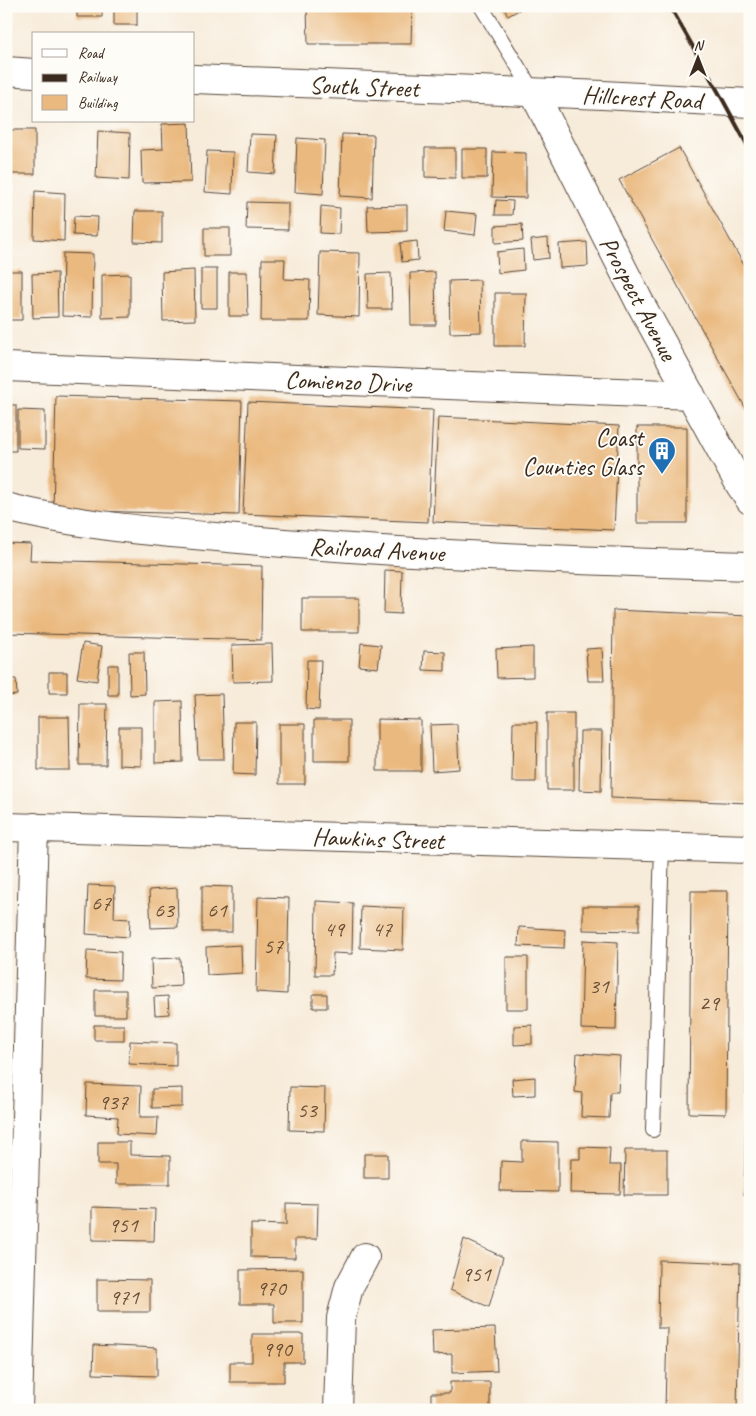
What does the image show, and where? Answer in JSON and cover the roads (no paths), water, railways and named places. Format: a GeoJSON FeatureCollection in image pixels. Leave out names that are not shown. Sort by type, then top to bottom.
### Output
{"type":"FeatureCollection","features":[{"type":"Feature","properties":{"kind":"street"},"geometry":{"type":"LineString","coordinates":[[6,72],[32,72]]}},
{"type":"Feature","properties":{"kind":"street","name":"South Street"},"geometry":{"type":"LineString","coordinates":[[195,79],[534,93]]}},
{"type":"Feature","properties":{"kind":"street","name":"Hillcrest Road"},"geometry":{"type":"LineString","coordinates":[[534,93],[750,103]]}},
{"type":"Feature","properties":{"kind":"street","name":"Prospect Avenue"},"geometry":{"type":"LineString","coordinates":[[534,93],[639,301],[750,500]]}},
{"type":"Feature","properties":{"kind":"street","name":"Comienzo Drive"},"geometry":{"type":"LineString","coordinates":[[6,367],[691,395]]}},
{"type":"Feature","properties":{"kind":"street","name":"Railroad Avenue"},"geometry":{"type":"LineString","coordinates":[[6,507],[82,522],[309,545],[599,562],[750,566]]}},
{"type":"Feature","properties":{"kind":"street","name":"Hawkins Street"},"geometry":{"type":"LineString","coordinates":[[6,827],[750,849]]}},
{"type":"Feature","properties":{"kind":"street"},"geometry":{"type":"LineString","coordinates":[[18,1410],[34,828]]}},
{"type":"Feature","properties":{"kind":"street"},"geometry":{"type":"LineString","coordinates":[[338,1410],[341,1318],[349,1287],[365,1257]]}},
{"type":"Feature","properties":{"kind":"lane"},"geometry":{"type":"LineString","coordinates":[[481,6],[534,93]]}},
{"type":"Feature","properties":{"kind":"lane"},"geometry":{"type":"LineString","coordinates":[[653,1130],[662,847]]}},
{"type":"Feature","properties":{"kind":"railway"},"geometry":{"type":"LineString","coordinates":[[670,6],[750,150]]}},
{"type":"Feature","properties":{"kind":"place","name":"Coast Counties Glass"},"geometry":{"type":"Point","coordinates":[662,475]}}]}
